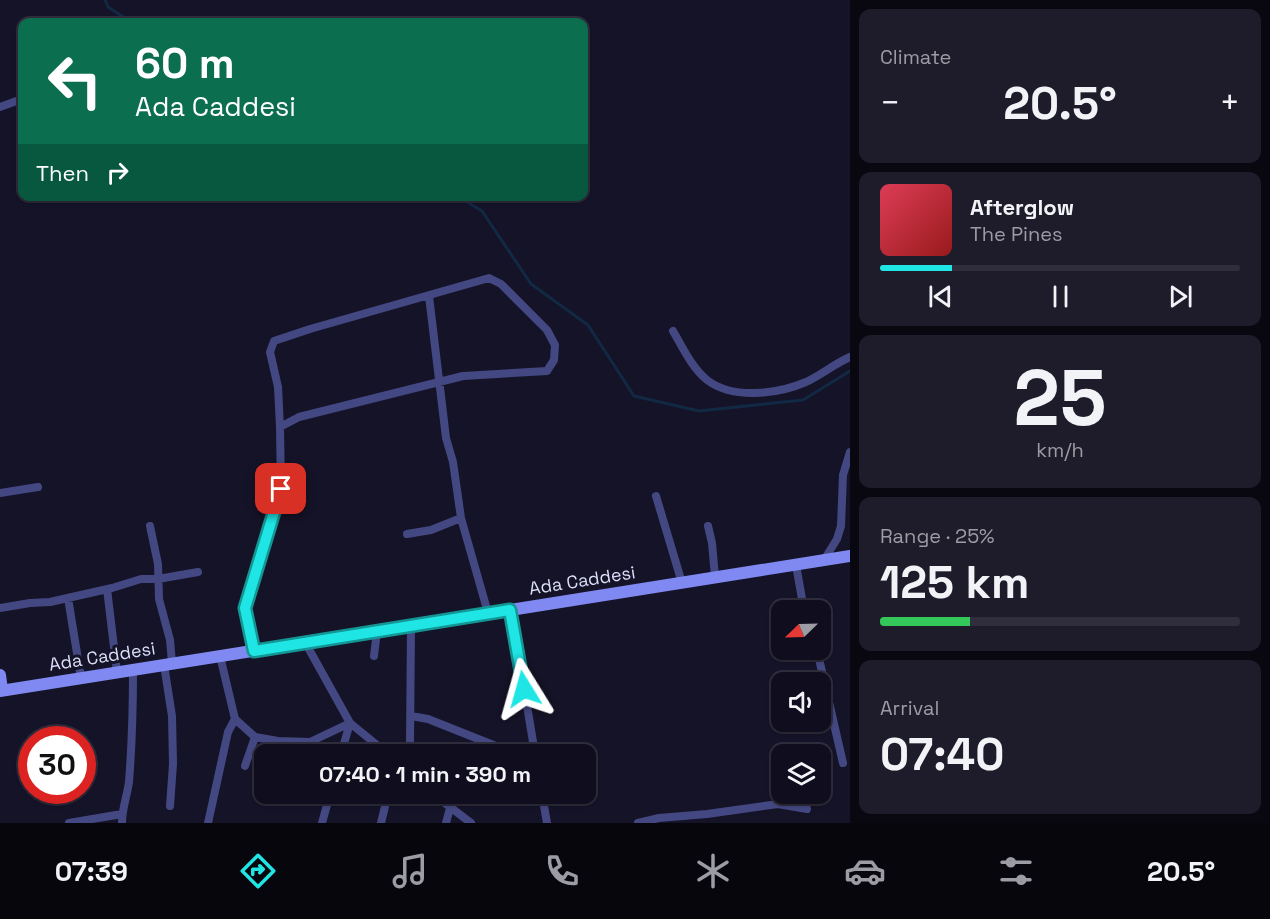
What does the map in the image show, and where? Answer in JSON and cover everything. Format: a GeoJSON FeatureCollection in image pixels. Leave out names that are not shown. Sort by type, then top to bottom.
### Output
{"type":"FeatureCollection","features":[{"type":"Feature","properties":{"kind":"main road","name":"Ada Caddesi"},"geometry":{"type":"LineString","coordinates":[[1,691],[850,556]]}},
{"type":"Feature","properties":{"kind":"main road"},"geometry":{"type":"LineString","coordinates":[[0,675],[1,691]]}},
{"type":"Feature","properties":{"kind":"street"},"geometry":{"type":"LineString","coordinates":[[0,107],[18,100]]}},
{"type":"Feature","properties":{"kind":"street"},"geometry":{"type":"LineString","coordinates":[[254,651],[245,608],[281,489],[278,387],[270,352],[274,341],[489,278],[501,284],[517,299],[547,330],[555,345],[554,360],[547,371],[463,376],[299,417],[280,427]]}},
{"type":"Feature","properties":{"kind":"street"},"geometry":{"type":"LineString","coordinates":[[429,296],[446,438],[453,462],[461,518],[488,613]]}},
{"type":"Feature","properties":{"kind":"street"},"geometry":{"type":"LineString","coordinates":[[673,331],[692,364],[708,380],[727,390],[780,392],[807,381],[850,357]]}},
{"type":"Feature","properties":{"kind":"street"},"geometry":{"type":"LineString","coordinates":[[824,560],[837,539],[841,526],[843,475],[850,452]]}},
{"type":"Feature","properties":{"kind":"street"},"geometry":{"type":"LineString","coordinates":[[0,493],[38,487]]}},
{"type":"Feature","properties":{"kind":"street"},"geometry":{"type":"LineString","coordinates":[[656,496],[682,583]]}},
{"type":"Feature","properties":{"kind":"street"},"geometry":{"type":"LineString","coordinates":[[407,534],[431,530],[461,518]]}},
{"type":"Feature","properties":{"kind":"street"},"geometry":{"type":"LineString","coordinates":[[150,526],[158,564],[159,599],[170,640],[168,664],[173,764],[170,806]]}},
{"type":"Feature","properties":{"kind":"street"},"geometry":{"type":"LineString","coordinates":[[708,526],[715,577]]}},
{"type":"Feature","properties":{"kind":"street"},"geometry":{"type":"LineString","coordinates":[[796,564],[802,600]]}},
{"type":"Feature","properties":{"kind":"street"},"geometry":{"type":"LineString","coordinates":[[0,608],[107,590],[141,579],[158,579],[198,572]]}},
{"type":"Feature","properties":{"kind":"street"},"geometry":{"type":"LineString","coordinates":[[107,590],[117,672]]}},
{"type":"Feature","properties":{"kind":"street"},"geometry":{"type":"LineString","coordinates":[[68,598],[81,678]]}},
{"type":"Feature","properties":{"kind":"street"},"geometry":{"type":"LineString","coordinates":[[510,610],[533,744]]}},
{"type":"Feature","properties":{"kind":"street"},"geometry":{"type":"LineString","coordinates":[[410,744],[411,626]]}},
{"type":"Feature","properties":{"kind":"street"},"geometry":{"type":"LineString","coordinates":[[374,656],[377,631]]}},
{"type":"Feature","properties":{"kind":"street"},"geometry":{"type":"LineString","coordinates":[[305,642],[350,723],[376,744]]}},
{"type":"Feature","properties":{"kind":"street"},"geometry":{"type":"LineString","coordinates":[[220,656],[235,719],[255,737],[278,741],[310,742],[350,723]]}},
{"type":"Feature","properties":{"kind":"street"},"geometry":{"type":"LineString","coordinates":[[819,660],[843,763]]}},
{"type":"Feature","properties":{"kind":"street"},"geometry":{"type":"LineString","coordinates":[[69,823],[122,818],[133,732],[133,670]]}},
{"type":"Feature","properties":{"kind":"street"},"geometry":{"type":"LineString","coordinates":[[411,716],[428,719],[491,744]]}},
{"type":"Feature","properties":{"kind":"street"},"geometry":{"type":"LineString","coordinates":[[208,823],[228,732],[235,719]]}},
{"type":"Feature","properties":{"kind":"street"},"geometry":{"type":"LineString","coordinates":[[344,744],[350,723]]}},
{"type":"Feature","properties":{"kind":"street"},"geometry":{"type":"LineString","coordinates":[[245,766],[255,737]]}},
{"type":"Feature","properties":{"kind":"street"},"geometry":{"type":"LineString","coordinates":[[322,823],[327,804]]}},
{"type":"Feature","properties":{"kind":"street"},"geometry":{"type":"LineString","coordinates":[[381,823],[386,804]]}},
{"type":"Feature","properties":{"kind":"street"},"geometry":{"type":"LineString","coordinates":[[445,804],[471,823]]}},
{"type":"Feature","properties":{"kind":"street"},"geometry":{"type":"LineString","coordinates":[[544,804],[547,823]]}},
{"type":"Feature","properties":{"kind":"street"},"geometry":{"type":"LineString","coordinates":[[638,823],[659,818],[778,804],[807,809]]}},
{"type":"Feature","properties":{"kind":"street"},"geometry":{"type":"LineString","coordinates":[[446,823],[450,808]]}},
{"type":"Feature","properties":{"kind":"waterway"},"geometry":{"type":"LineString","coordinates":[[105,0],[108,7],[125,18]]}},
{"type":"Feature","properties":{"kind":"waterway"},"geometry":{"type":"LineString","coordinates":[[465,201],[482,211],[531,284],[588,325],[634,396],[699,411],[803,400],[850,371]]}},
{"type":"Feature","properties":{"kind":"route"},"geometry":{"type":"LineString","coordinates":[[281,489],[245,608],[254,651],[510,610],[524,689]]}}]}
